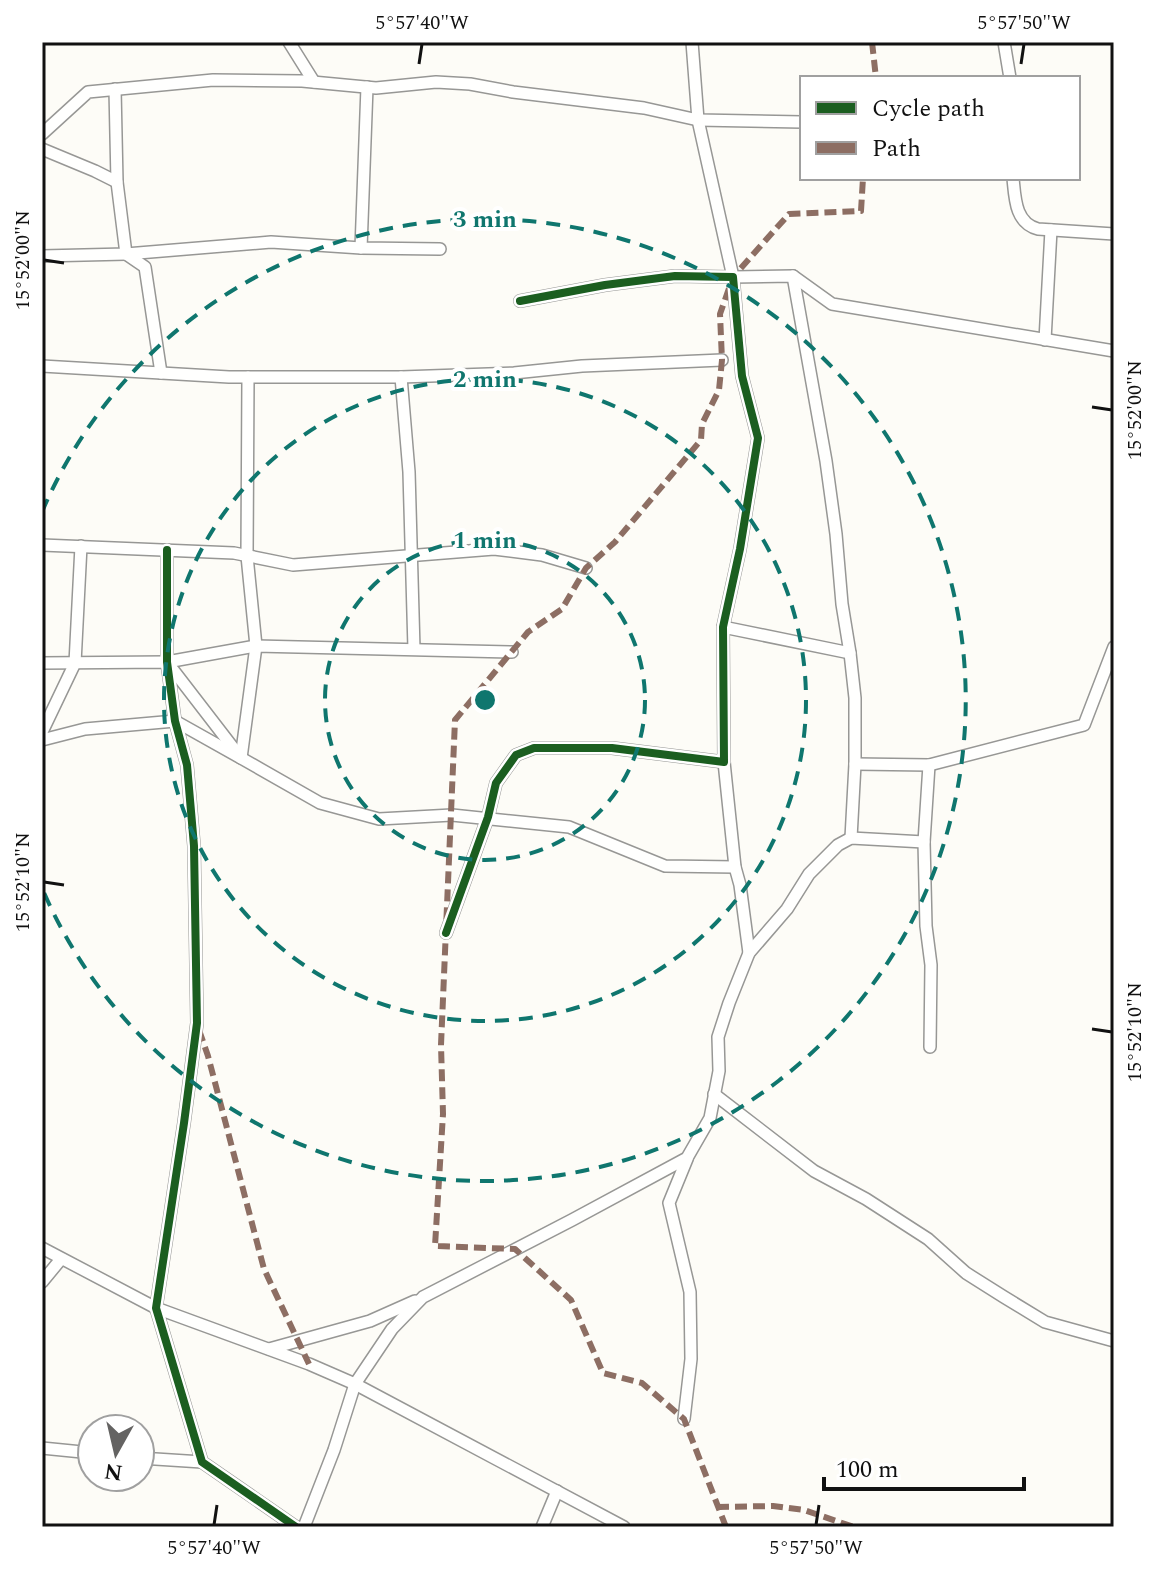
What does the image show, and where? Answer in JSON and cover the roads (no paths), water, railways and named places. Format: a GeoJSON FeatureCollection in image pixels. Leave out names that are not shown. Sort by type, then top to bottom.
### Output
{"type":"FeatureCollection","features":[{"type":"Feature","properties":{"kind":"street"},"geometry":{"type":"LineString","coordinates":[[289,42],[314,82]]}},
{"type":"Feature","properties":{"kind":"street"},"geometry":{"type":"LineString","coordinates":[[692,42],[698,120],[733,277],[742,376],[758,438],[740,549],[723,627],[724,762],[735,867],[749,953]]}},
{"type":"Feature","properties":{"kind":"street"},"geometry":{"type":"LineString","coordinates":[[1004,42],[1010,76]]}},
{"type":"Feature","properties":{"kind":"street"},"geometry":{"type":"LineString","coordinates":[[42,134],[88,92],[213,80],[314,82],[367,87],[436,82],[470,84],[644,108],[698,120],[800,122]]}},
{"type":"Feature","properties":{"kind":"street"},"geometry":{"type":"LineString","coordinates":[[361,248],[367,87]]}},
{"type":"Feature","properties":{"kind":"street"},"geometry":{"type":"LineString","coordinates":[[115,89],[117,182],[126,254],[145,267],[161,373]]}},
{"type":"Feature","properties":{"kind":"street"},"geometry":{"type":"LineString","coordinates":[[42,149],[117,182]]}},
{"type":"Feature","properties":{"kind":"street"},"geometry":{"type":"LineString","coordinates":[[1013,180],[1018,212],[1022,221],[1032,227],[1114,234]]}},
{"type":"Feature","properties":{"kind":"street"},"geometry":{"type":"LineString","coordinates":[[1045,340],[1051,230]]}},
{"type":"Feature","properties":{"kind":"street"},"geometry":{"type":"LineString","coordinates":[[42,256],[126,254],[271,242],[440,249]]}},
{"type":"Feature","properties":{"kind":"street"},"geometry":{"type":"LineString","coordinates":[[520,301],[675,276],[793,276],[832,304],[1114,351]]}},
{"type":"Feature","properties":{"kind":"street"},"geometry":{"type":"LineString","coordinates":[[793,276],[826,461],[855,698],[851,838]]}},
{"type":"Feature","properties":{"kind":"street"},"geometry":{"type":"LineString","coordinates":[[42,366],[248,377],[401,377],[722,360]]}},
{"type":"Feature","properties":{"kind":"street"},"geometry":{"type":"LineString","coordinates":[[241,758],[256,646],[247,556],[248,377]]}},
{"type":"Feature","properties":{"kind":"street"},"geometry":{"type":"LineString","coordinates":[[401,377],[409,472],[414,649]]}},
{"type":"Feature","properties":{"kind":"street"},"geometry":{"type":"LineString","coordinates":[[42,545],[234,553],[293,565],[494,549],[542,555],[586,568]]}},
{"type":"Feature","properties":{"kind":"street"},"geometry":{"type":"LineString","coordinates":[[42,732],[75,663],[81,546]]}},
{"type":"Feature","properties":{"kind":"street"},"geometry":{"type":"LineString","coordinates":[[167,550],[167,662],[175,721],[187,765],[194,846],[197,1023],[156,1308],[202,1462]]}},
{"type":"Feature","properties":{"kind":"street"},"geometry":{"type":"LineString","coordinates":[[723,627],[850,653]]}},
{"type":"Feature","properties":{"kind":"street"},"geometry":{"type":"LineString","coordinates":[[42,663],[167,662],[256,646],[512,652]]}},
{"type":"Feature","properties":{"kind":"street"},"geometry":{"type":"LineString","coordinates":[[855,764],[929,765],[1084,725],[1114,647]]}},
{"type":"Feature","properties":{"kind":"street"},"geometry":{"type":"LineString","coordinates":[[167,662],[241,758]]}},
{"type":"Feature","properties":{"kind":"street"},"geometry":{"type":"LineString","coordinates":[[42,740],[85,729],[175,721],[320,803],[379,819],[452,815],[569,827],[665,866],[735,867]]}},
{"type":"Feature","properties":{"kind":"street"},"geometry":{"type":"LineString","coordinates":[[446,933],[488,817],[496,783],[516,755],[534,748],[612,748],[724,762]]}},
{"type":"Feature","properties":{"kind":"street"},"geometry":{"type":"LineString","coordinates":[[929,765],[924,842],[926,926],[931,965],[930,1047]]}},
{"type":"Feature","properties":{"kind":"street"},"geometry":{"type":"LineString","coordinates":[[684,1419],[691,1359],[690,1292],[669,1203],[687,1158],[710,1118],[719,1071],[718,1037],[749,953],[787,909],[809,874],[838,845],[851,838],[924,842]]}},
{"type":"Feature","properties":{"kind":"street"},"geometry":{"type":"LineString","coordinates":[[714,1094],[814,1171],[866,1199],[928,1239],[966,1273],[1018,1306],[1045,1322],[1114,1341]]}},
{"type":"Feature","properties":{"kind":"street"},"geometry":{"type":"LineString","coordinates":[[269,1349],[370,1321],[423,1297],[687,1158]]}},
{"type":"Feature","properties":{"kind":"street"},"geometry":{"type":"LineString","coordinates":[[42,1248],[156,1308],[355,1384],[624,1527]]}},
{"type":"Feature","properties":{"kind":"street"},"geometry":{"type":"LineString","coordinates":[[42,1282],[61,1259]]}},
{"type":"Feature","properties":{"kind":"street"},"geometry":{"type":"LineString","coordinates":[[304,1527],[355,1384],[392,1329],[423,1297]]}},
{"type":"Feature","properties":{"kind":"street"},"geometry":{"type":"LineString","coordinates":[[42,1448],[76,1451]]}},
{"type":"Feature","properties":{"kind":"street"},"geometry":{"type":"LineString","coordinates":[[156,1459],[202,1462],[296,1527]]}},
{"type":"Feature","properties":{"kind":"street"},"geometry":{"type":"LineString","coordinates":[[542,1527],[557,1491]]}}]}
